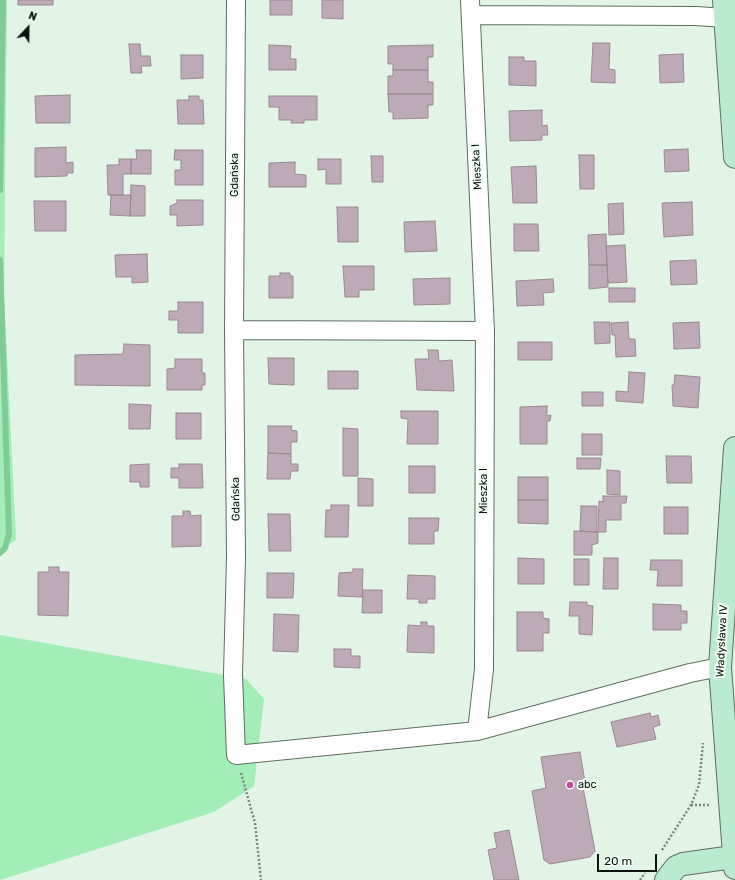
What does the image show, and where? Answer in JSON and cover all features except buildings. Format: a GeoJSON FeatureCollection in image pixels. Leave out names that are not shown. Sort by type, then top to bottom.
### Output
{"type":"FeatureCollection","features":[{"type":"Feature","properties":{"kind":"street","name":"Gdańska"},"geometry":{"type":"LineString","coordinates":[[236,0],[234,330],[236,556],[233,675],[236,755]]}},
{"type":"Feature","properties":{"kind":"street"},"geometry":{"type":"LineString","coordinates":[[471,8],[696,16],[725,9],[735,157]]}},
{"type":"Feature","properties":{"kind":"street","name":"Mieszka I"},"geometry":{"type":"LineString","coordinates":[[471,8],[485,331],[484,668],[477,731]]}},
{"type":"Feature","properties":{"kind":"street"},"geometry":{"type":"LineString","coordinates":[[234,330],[485,331]]}},
{"type":"Feature","properties":{"kind":"street","name":"Władysława IV"},"geometry":{"type":"LineString","coordinates":[[734,863],[720,667],[735,448]]}},
{"type":"Feature","properties":{"kind":"street"},"geometry":{"type":"LineString","coordinates":[[236,755],[477,731],[682,675],[720,667]]}},
{"type":"Feature","properties":{"kind":"street"},"geometry":{"type":"LineString","coordinates":[[657,874],[683,864],[734,863]]}},
{"type":"Feature","properties":{"kind":"path"},"geometry":{"type":"LineString","coordinates":[[661,852],[691,805],[699,785],[703,738]]}},
{"type":"Feature","properties":{"kind":"path"},"geometry":{"type":"LineString","coordinates":[[236,755],[255,823],[261,880]]}},
{"type":"Feature","properties":{"kind":"path"},"geometry":{"type":"LineString","coordinates":[[640,880],[657,874]]}},
{"type":"Feature","properties":{"kind":"green space"},"geometry":{"type":"Polygon","coordinates":[[[0,0],[7,0],[4,294],[16,540],[0,550],[0,0]]]}},
{"type":"Feature","properties":{"kind":"green space"},"geometry":{"type":"Polygon","coordinates":[[[0,635],[246,679],[264,699],[254,786],[214,812],[0,880],[0,635]]]}},
{"type":"Feature","properties":{"kind":"waterway"},"geometry":{"type":"LineString","coordinates":[[0,190],[3,0]]}},
{"type":"Feature","properties":{"kind":"waterway"},"geometry":{"type":"LineString","coordinates":[[0,260],[9,534],[5,548],[0,553]]}},
{"type":"Feature","properties":{"kind":"place","name":"abc"},"geometry":{"type":"Point","coordinates":[570,785]}}]}
